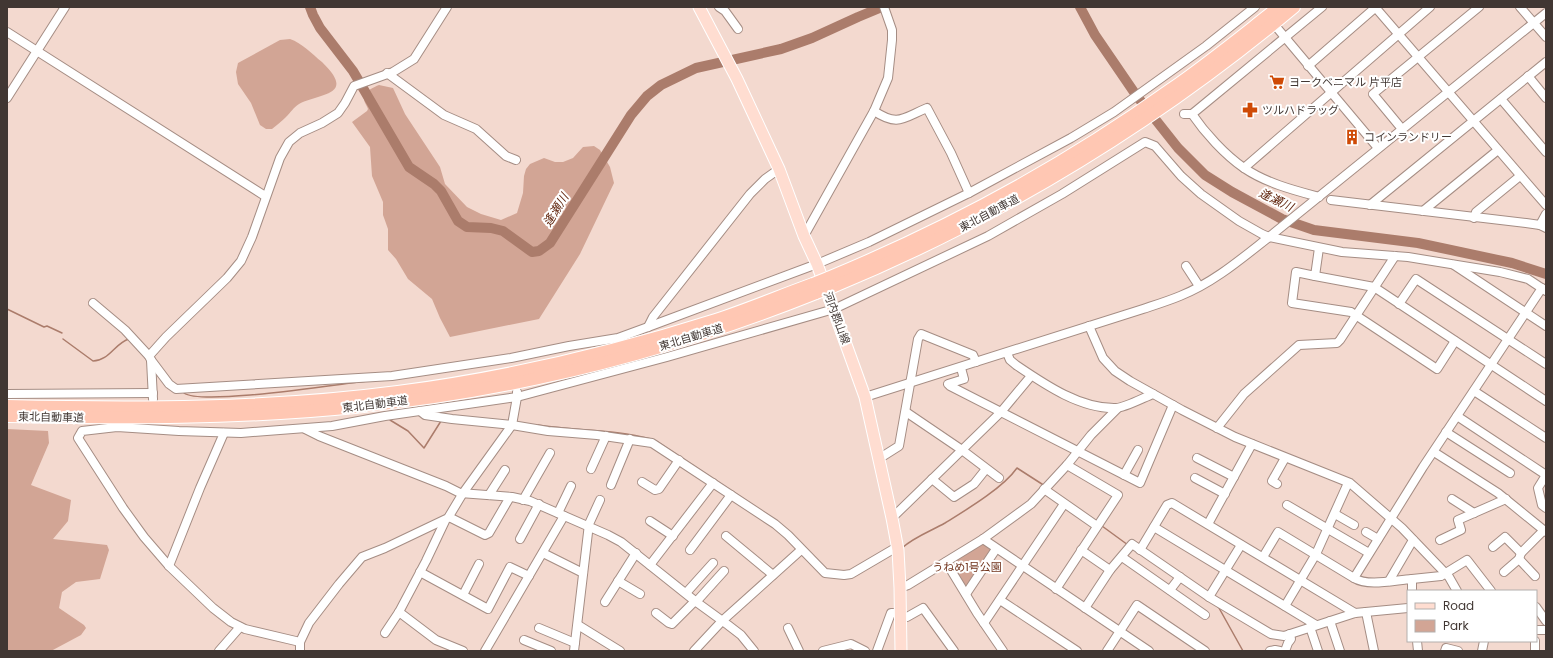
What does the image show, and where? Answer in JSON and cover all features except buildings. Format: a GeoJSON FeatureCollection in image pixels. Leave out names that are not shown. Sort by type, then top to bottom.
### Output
{"type":"FeatureCollection","features":[{"type":"Feature","properties":{"kind":"highway","name":"東北自動車道"},"geometry":{"type":"LineString","coordinates":[[1173,94],[1218,55],[1279,7]]}},
{"type":"Feature","properties":{"kind":"highway","name":"東北自動車道"},"geometry":{"type":"LineString","coordinates":[[7,416],[179,417],[260,414],[355,407],[441,396],[548,376],[624,357],[722,328],[830,282],[992,201],[1134,121],[1224,62],[1294,7]]}},
{"type":"Feature","properties":{"kind":"highway","name":"東北自動車道"},"geometry":{"type":"LineString","coordinates":[[7,406],[142,407],[259,404],[356,397],[440,386],[506,374],[620,348],[814,289]]}},
{"type":"Feature","properties":{"kind":"main road","name":"河内郡山線"},"geometry":{"type":"LineString","coordinates":[[699,7],[737,79],[779,169],[804,236],[817,264],[834,309],[865,397],[880,458],[897,551],[900,588],[901,651]]}},
{"type":"Feature","properties":{"kind":"street"},"geometry":{"type":"LineString","coordinates":[[7,98],[65,7]]}},
{"type":"Feature","properties":{"kind":"street"},"geometry":{"type":"LineString","coordinates":[[7,394],[153,396],[150,356],[237,267],[252,237],[280,158],[289,142],[300,133],[322,123],[338,113],[345,104],[352,88],[398,69],[414,59],[447,7]]}},
{"type":"Feature","properties":{"kind":"street"},"geometry":{"type":"LineString","coordinates":[[719,7],[725,11],[738,29]]}},
{"type":"Feature","properties":{"kind":"street"},"geometry":{"type":"LineString","coordinates":[[804,236],[884,91],[888,74],[892,34],[884,7]]}},
{"type":"Feature","properties":{"kind":"street"},"geometry":{"type":"LineString","coordinates":[[1315,199],[1278,185],[1244,168],[1188,114],[1322,7]]}},
{"type":"Feature","properties":{"kind":"street"},"geometry":{"type":"LineString","coordinates":[[1308,66],[1375,7],[1546,205]]}},
{"type":"Feature","properties":{"kind":"street"},"geometry":{"type":"LineString","coordinates":[[1244,168],[1430,7]]}},
{"type":"Feature","properties":{"kind":"street"},"geometry":{"type":"LineString","coordinates":[[1402,128],[1373,94],[1418,57],[1469,10],[1479,7]]}},
{"type":"Feature","properties":{"kind":"street"},"geometry":{"type":"LineString","coordinates":[[1520,7],[1546,37]]}},
{"type":"Feature","properties":{"kind":"street"},"geometry":{"type":"LineString","coordinates":[[93,303],[133,337],[150,356],[169,384],[176,389],[392,376],[512,361],[569,346],[618,338],[817,264],[869,242],[969,193],[1071,138],[1114,112],[1258,8]]}},
{"type":"Feature","properties":{"kind":"street"},"geometry":{"type":"LineString","coordinates":[[865,397],[961,368],[1181,296],[1199,286],[1228,269],[1271,236],[1402,128],[1546,13]]}},
{"type":"Feature","properties":{"kind":"street"},"geometry":{"type":"LineString","coordinates":[[1278,29],[1378,148]]}},
{"type":"Feature","properties":{"kind":"street"},"geometry":{"type":"LineString","coordinates":[[7,32],[266,196]]}},
{"type":"Feature","properties":{"kind":"street"},"geometry":{"type":"LineString","coordinates":[[1370,205],[1546,62]]}},
{"type":"Feature","properties":{"kind":"street"},"geometry":{"type":"LineString","coordinates":[[384,74],[444,115],[476,129],[506,156],[516,160]]}},
{"type":"Feature","properties":{"kind":"street"},"geometry":{"type":"LineString","coordinates":[[1528,76],[1546,98]]}},
{"type":"Feature","properties":{"kind":"street"},"geometry":{"type":"LineString","coordinates":[[1501,99],[1546,152]]}},
{"type":"Feature","properties":{"kind":"street"},"geometry":{"type":"LineString","coordinates":[[874,111],[884,118],[898,121],[927,108],[951,153],[969,193]]}},
{"type":"Feature","properties":{"kind":"street"},"geometry":{"type":"LineString","coordinates":[[300,642],[289,638],[262,634],[240,627],[213,608],[169,566],[123,508],[78,438],[82,431],[117,427],[224,432],[266,432],[332,426],[517,394],[667,357],[834,309],[988,236],[1062,194],[1145,142],[1155,146],[1181,176],[1201,194],[1239,221],[1262,234],[1342,252],[1395,256],[1515,275],[1528,279],[1544,289],[1525,312],[1446,432],[1390,518],[1354,578]]}},
{"type":"Feature","properties":{"kind":"street"},"geometry":{"type":"LineString","coordinates":[[1423,211],[1498,150]]}},
{"type":"Feature","properties":{"kind":"street"},"geometry":{"type":"LineString","coordinates":[[648,327],[653,317],[750,194],[764,179],[779,169]]}},
{"type":"Feature","properties":{"kind":"street"},"geometry":{"type":"LineString","coordinates":[[1474,218],[1476,212],[1520,176]]}},
{"type":"Feature","properties":{"kind":"street"},"geometry":{"type":"LineString","coordinates":[[1331,200],[1543,227],[1546,214]]}},
{"type":"Feature","properties":{"kind":"street"},"geometry":{"type":"LineString","coordinates":[[1315,276],[1319,248]]}},
{"type":"Feature","properties":{"kind":"street"},"geometry":{"type":"LineString","coordinates":[[1217,428],[1244,394],[1298,345],[1337,343],[1395,256]]}},
{"type":"Feature","properties":{"kind":"street"},"geometry":{"type":"LineString","coordinates":[[1452,264],[1546,326]]}},
{"type":"Feature","properties":{"kind":"street"},"geometry":{"type":"LineString","coordinates":[[1186,266],[1199,286]]}},
{"type":"Feature","properties":{"kind":"street"},"geometry":{"type":"LineString","coordinates":[[1455,341],[1437,369],[1351,312],[1292,303],[1296,272],[1374,287],[1546,401]]}},
{"type":"Feature","properties":{"kind":"street"},"geometry":{"type":"LineString","coordinates":[[1399,304],[1416,279],[1546,364]]}},
{"type":"Feature","properties":{"kind":"street"},"geometry":{"type":"LineString","coordinates":[[1089,326],[1103,358],[1114,371],[1153,394],[1217,428],[1285,458],[1348,483],[1390,518],[1413,540],[1449,577],[1456,590]]}},
{"type":"Feature","properties":{"kind":"street"},"geometry":{"type":"LineString","coordinates":[[880,458],[899,446],[918,339],[921,334],[973,355],[976,362]]}},
{"type":"Feature","properties":{"kind":"street"},"geometry":{"type":"LineString","coordinates":[[1007,353],[1010,360],[1031,376],[1078,402],[1117,409]]}},
{"type":"Feature","properties":{"kind":"street"},"geometry":{"type":"LineString","coordinates":[[961,368],[964,379],[948,384],[950,386],[1140,483],[1173,405]]}},
{"type":"Feature","properties":{"kind":"street"},"geometry":{"type":"LineString","coordinates":[[892,518],[1001,412],[1031,376]]}},
{"type":"Feature","properties":{"kind":"street"},"geometry":{"type":"LineString","coordinates":[[1474,391],[1546,438]]}},
{"type":"Feature","properties":{"kind":"street"},"geometry":{"type":"LineString","coordinates":[[385,634],[399,612],[447,519],[463,493],[512,425],[517,394]]}},
{"type":"Feature","properties":{"kind":"street"},"geometry":{"type":"LineString","coordinates":[[900,588],[908,585],[983,540],[1017,515],[1046,488],[1117,409],[1153,394]]}},
{"type":"Feature","properties":{"kind":"street"},"geometry":{"type":"LineString","coordinates":[[419,411],[425,415],[452,419],[512,425],[548,431],[606,436],[652,443],[775,524],[788,535],[822,572],[844,575],[851,574],[897,551]]}},
{"type":"Feature","properties":{"kind":"street"},"geometry":{"type":"LineString","coordinates":[[906,412],[962,450],[999,478]]}},
{"type":"Feature","properties":{"kind":"street"},"geometry":{"type":"LineString","coordinates":[[1457,416],[1545,480],[1538,488],[1542,505],[1546,508]]}},
{"type":"Feature","properties":{"kind":"street"},"geometry":{"type":"LineString","coordinates":[[305,428],[319,436],[446,486],[458,493],[510,497],[539,504],[608,535],[636,553],[695,601],[741,635],[754,651]]}},
{"type":"Feature","properties":{"kind":"street"},"geometry":{"type":"LineString","coordinates":[[169,566],[224,432]]}},
{"type":"Feature","properties":{"kind":"street"},"geometry":{"type":"LineString","coordinates":[[1446,432],[1510,473]]}},
{"type":"Feature","properties":{"kind":"street"},"geometry":{"type":"LineString","coordinates":[[591,469],[606,436]]}},
{"type":"Feature","properties":{"kind":"street"},"geometry":{"type":"LineString","coordinates":[[610,485],[630,439]]}},
{"type":"Feature","properties":{"kind":"street"},"geometry":{"type":"LineString","coordinates":[[1208,524],[1252,444]]}},
{"type":"Feature","properties":{"kind":"street"},"geometry":{"type":"LineString","coordinates":[[1124,475],[1138,450]]}},
{"type":"Feature","properties":{"kind":"street"},"geometry":{"type":"LineString","coordinates":[[1434,452],[1498,493],[1545,531],[1504,572]]}},
{"type":"Feature","properties":{"kind":"street"},"geometry":{"type":"LineString","coordinates":[[523,500],[550,453]]}},
{"type":"Feature","properties":{"kind":"street"},"geometry":{"type":"LineString","coordinates":[[1197,458],[1234,477]]}},
{"type":"Feature","properties":{"kind":"street"},"geometry":{"type":"LineString","coordinates":[[1277,484],[1272,481],[1285,458]]}},
{"type":"Feature","properties":{"kind":"street"},"geometry":{"type":"LineString","coordinates":[[642,482],[655,490],[659,489],[679,460]]}},
{"type":"Feature","properties":{"kind":"street"},"geometry":{"type":"LineString","coordinates":[[1056,589],[1118,495],[1067,465]]}},
{"type":"Feature","properties":{"kind":"street"},"geometry":{"type":"LineString","coordinates":[[932,480],[954,497],[974,484],[986,469]]}},
{"type":"Feature","properties":{"kind":"street"},"geometry":{"type":"LineString","coordinates":[[489,495],[505,470]]}},
{"type":"Feature","properties":{"kind":"street"},"geometry":{"type":"LineString","coordinates":[[1195,478],[1225,494]]}},
{"type":"Feature","properties":{"kind":"street"},"geometry":{"type":"LineString","coordinates":[[650,565],[713,483]]}},
{"type":"Feature","properties":{"kind":"street"},"geometry":{"type":"LineString","coordinates":[[1285,606],[1316,554],[1348,483]]}},
{"type":"Feature","properties":{"kind":"street"},"geometry":{"type":"LineString","coordinates":[[485,651],[543,552],[561,514],[571,486]]}},
{"type":"Feature","properties":{"kind":"street"},"geometry":{"type":"LineString","coordinates":[[1046,488],[1064,504],[1099,524]]}},
{"type":"Feature","properties":{"kind":"street"},"geometry":{"type":"LineString","coordinates":[[690,550],[731,495]]}},
{"type":"Feature","properties":{"kind":"street"},"geometry":{"type":"LineString","coordinates":[[300,651],[300,642],[309,623],[338,584],[362,557],[447,519],[485,535],[489,533],[510,497]]}},
{"type":"Feature","properties":{"kind":"street"},"geometry":{"type":"LineString","coordinates":[[1452,499],[1474,513]]}},
{"type":"Feature","properties":{"kind":"street"},"geometry":{"type":"LineString","coordinates":[[539,628],[575,647],[589,527],[600,500]]}},
{"type":"Feature","properties":{"kind":"street"},"geometry":{"type":"LineString","coordinates":[[1440,540],[1462,530],[1458,520],[1506,500]]}},
{"type":"Feature","properties":{"kind":"street"},"geometry":{"type":"LineString","coordinates":[[1140,550],[1168,505],[1172,503],[1355,613]]}},
{"type":"Feature","properties":{"kind":"street"},"geometry":{"type":"LineString","coordinates":[[520,539],[539,504]]}},
{"type":"Feature","properties":{"kind":"street"},"geometry":{"type":"LineString","coordinates":[[984,623],[1064,504]]}},
{"type":"Feature","properties":{"kind":"street"},"geometry":{"type":"LineString","coordinates":[[1287,504],[1369,553]]}},
{"type":"Feature","properties":{"kind":"street"},"geometry":{"type":"LineString","coordinates":[[1335,514],[1354,525]]}},
{"type":"Feature","properties":{"kind":"street"},"geometry":{"type":"LineString","coordinates":[[650,521],[672,536]]}},
{"type":"Feature","properties":{"kind":"street"},"geometry":{"type":"LineString","coordinates":[[1154,527],[1285,606],[1313,626],[1318,651]]}},
{"type":"Feature","properties":{"kind":"street"},"geometry":{"type":"LineString","coordinates":[[1262,557],[1278,532],[1359,581],[1367,583],[1441,576],[1467,560],[1491,590]]}},
{"type":"Feature","properties":{"kind":"street"},"geometry":{"type":"LineString","coordinates":[[1366,532],[1378,539]]}},
{"type":"Feature","properties":{"kind":"street"},"geometry":{"type":"LineString","coordinates":[[726,536],[773,576]]}},
{"type":"Feature","properties":{"kind":"street"},"geometry":{"type":"LineString","coordinates":[[1494,547],[1505,537],[1535,576]]}},
{"type":"Feature","properties":{"kind":"street"},"geometry":{"type":"LineString","coordinates":[[983,540],[1149,651]]}},
{"type":"Feature","properties":{"kind":"street"},"geometry":{"type":"LineString","coordinates":[[1389,581],[1413,540]]}},
{"type":"Feature","properties":{"kind":"street"},"geometry":{"type":"LineString","coordinates":[[1209,597],[1241,545]]}},
{"type":"Feature","properties":{"kind":"street"},"geometry":{"type":"LineString","coordinates":[[1085,608],[1110,570],[1130,547],[1140,550],[1178,579],[1271,634],[1284,636],[1355,613],[1407,608]]}},
{"type":"Feature","properties":{"kind":"street"},"geometry":{"type":"LineString","coordinates":[[966,594],[996,549]]}},
{"type":"Feature","properties":{"kind":"street"},"geometry":{"type":"LineString","coordinates":[[694,651],[722,621],[801,550]]}},
{"type":"Feature","properties":{"kind":"street"},"geometry":{"type":"LineString","coordinates":[[1081,550],[1110,570]]}},
{"type":"Feature","properties":{"kind":"street"},"geometry":{"type":"LineString","coordinates":[[543,552],[583,573]]}},
{"type":"Feature","properties":{"kind":"street"},"geometry":{"type":"LineString","coordinates":[[605,602],[636,553]]}},
{"type":"Feature","properties":{"kind":"street"},"geometry":{"type":"LineString","coordinates":[[1122,557],[1205,615]]}},
{"type":"Feature","properties":{"kind":"street"},"geometry":{"type":"LineString","coordinates":[[686,593],[714,562]]}},
{"type":"Feature","properties":{"kind":"street"},"geometry":{"type":"LineString","coordinates":[[946,562],[1003,651]]}},
{"type":"Feature","properties":{"kind":"street"},"geometry":{"type":"LineString","coordinates":[[462,595],[479,564]]}},
{"type":"Feature","properties":{"kind":"street"},"geometry":{"type":"LineString","coordinates":[[420,572],[488,609],[510,567],[529,576]]}},
{"type":"Feature","properties":{"kind":"street"},"geometry":{"type":"LineString","coordinates":[[656,613],[669,624],[672,624],[724,571]]}},
{"type":"Feature","properties":{"kind":"street"},"geometry":{"type":"LineString","coordinates":[[1170,590],[1178,579]]}},
{"type":"Feature","properties":{"kind":"street"},"geometry":{"type":"LineString","coordinates":[[1412,579],[1412,590]]}},
{"type":"Feature","properties":{"kind":"street"},"geometry":{"type":"LineString","coordinates":[[618,580],[640,594]]}},
{"type":"Feature","properties":{"kind":"street"},"geometry":{"type":"LineString","coordinates":[[1000,600],[1077,651]]}},
{"type":"Feature","properties":{"kind":"street"},"geometry":{"type":"LineString","coordinates":[[1106,651],[1137,606],[1205,651]]}},
{"type":"Feature","properties":{"kind":"street"},"geometry":{"type":"LineString","coordinates":[[877,651],[891,612],[908,617],[923,608],[954,651]]}},
{"type":"Feature","properties":{"kind":"street"},"geometry":{"type":"LineString","coordinates":[[1540,608],[1546,621]]}},
{"type":"Feature","properties":{"kind":"street"},"geometry":{"type":"LineString","coordinates":[[399,612],[450,649],[463,651]]}},
{"type":"Feature","properties":{"kind":"street"},"geometry":{"type":"LineString","coordinates":[[1366,612],[1374,651]]}},
{"type":"Feature","properties":{"kind":"street"},"geometry":{"type":"LineString","coordinates":[[1330,621],[1340,651]]}},
{"type":"Feature","properties":{"kind":"street"},"geometry":{"type":"LineString","coordinates":[[578,625],[620,651]]}},
{"type":"Feature","properties":{"kind":"street"},"geometry":{"type":"LineString","coordinates":[[219,651],[240,627]]}},
{"type":"Feature","properties":{"kind":"street"},"geometry":{"type":"LineString","coordinates":[[788,628],[799,651]]}},
{"type":"Feature","properties":{"kind":"street"},"geometry":{"type":"LineString","coordinates":[[1285,651],[1291,639],[1290,634]]}},
{"type":"Feature","properties":{"kind":"street"},"geometry":{"type":"LineString","coordinates":[[524,640],[551,651]]}},
{"type":"Feature","properties":{"kind":"street"},"geometry":{"type":"LineString","coordinates":[[823,651],[851,644],[866,651]]}},
{"type":"Feature","properties":{"kind":"street"},"geometry":{"type":"LineString","coordinates":[[1445,651],[1446,648],[1458,651]]}},
{"type":"Feature","properties":{"kind":"street"},"geometry":{"type":"LineString","coordinates":[[1270,651],[1280,651]]}},
{"type":"Feature","properties":{"kind":"green space"},"geometry":{"type":"Polygon","coordinates":[[[290,39],[303,46],[322,62],[332,73],[336,81],[336,87],[332,92],[299,104],[272,129],[266,129],[260,125],[251,103],[238,84],[236,72],[238,63],[280,40],[290,39]]]}},
{"type":"Feature","properties":{"kind":"green space"},"geometry":{"type":"Polygon","coordinates":[[[379,85],[393,88],[405,114],[440,167],[445,184],[467,207],[481,214],[501,220],[517,213],[523,193],[524,176],[526,169],[530,164],[544,158],[555,162],[563,162],[573,158],[583,147],[594,146],[600,150],[610,167],[614,183],[580,254],[539,319],[450,337],[432,299],[408,279],[396,259],[388,250],[388,229],[383,215],[383,202],[372,176],[370,147],[352,122],[368,109],[364,100],[365,94],[369,90],[379,85]]]}},
{"type":"Feature","properties":{"kind":"green space"},"geometry":{"type":"Polygon","coordinates":[[[7,429],[48,431],[49,443],[31,485],[71,500],[68,521],[53,539],[107,545],[109,550],[100,579],[76,582],[62,592],[59,608],[84,625],[86,628],[81,635],[51,651],[7,651],[7,429]]]}},
{"type":"Feature","properties":{"kind":"green space","name":"うねめ1号公園"},"geometry":{"type":"Polygon","coordinates":[[[981,543],[991,549],[992,552],[968,588],[965,588],[950,565],[951,562],[981,543]]]}},
{"type":"Feature","properties":{"kind":"waterway","name":"逢瀬川"},"geometry":{"type":"LineString","coordinates":[[310,7],[320,28],[353,71],[409,167],[434,184],[441,191],[458,221],[467,227],[491,228],[503,231],[532,252],[539,251],[550,243],[631,115],[647,96],[661,85],[696,68],[781,49],[812,38],[882,7]]}},
{"type":"Feature","properties":{"kind":"waterway","name":"逢瀬川"},"geometry":{"type":"LineString","coordinates":[[1080,7],[1095,35],[1136,95],[1178,148],[1205,175],[1232,192],[1282,219],[1314,230],[1418,243],[1512,263],[1546,274]]}},
{"type":"Feature","properties":{"kind":"waterway"},"geometry":{"type":"LineString","coordinates":[[7,309],[44,327],[47,326],[62,333]]}},
{"type":"Feature","properties":{"kind":"waterway"},"geometry":{"type":"LineString","coordinates":[[63,339],[93,361],[99,360],[108,355],[120,344],[129,339]]}},
{"type":"Feature","properties":{"kind":"waterway"},"geometry":{"type":"LineString","coordinates":[[184,393],[196,396],[242,396],[367,381]]}},
{"type":"Feature","properties":{"kind":"waterway"},"geometry":{"type":"LineString","coordinates":[[390,420],[408,431],[424,448],[441,421],[443,421]]}},
{"type":"Feature","properties":{"kind":"waterway"},"geometry":{"type":"LineString","coordinates":[[538,425],[623,433],[651,439]]}},
{"type":"Feature","properties":{"kind":"waterway"},"geometry":{"type":"LineString","coordinates":[[656,441],[768,515]]}},
{"type":"Feature","properties":{"kind":"waterway"},"geometry":{"type":"LineString","coordinates":[[902,548],[984,498],[1011,476],[1017,468],[1045,486]]}},
{"type":"Feature","properties":{"kind":"waterway"},"geometry":{"type":"LineString","coordinates":[[1102,526],[1128,545]]}},
{"type":"Feature","properties":{"kind":"waterway"},"geometry":{"type":"LineString","coordinates":[[868,568],[880,561]]}},
{"type":"Feature","properties":{"kind":"waterway"},"geometry":{"type":"LineString","coordinates":[[1217,606],[1243,651]]}},
{"type":"Feature","properties":{"kind":"place","name":"ヨークベニマル 片平店"},"geometry":{"type":"Point","coordinates":[1277,82]}},
{"type":"Feature","properties":{"kind":"place","name":"ツルハドラッグ"},"geometry":{"type":"Point","coordinates":[1250,110]}},
{"type":"Feature","properties":{"kind":"place","name":"コインランドリー"},"geometry":{"type":"Point","coordinates":[1352,137]}}]}
